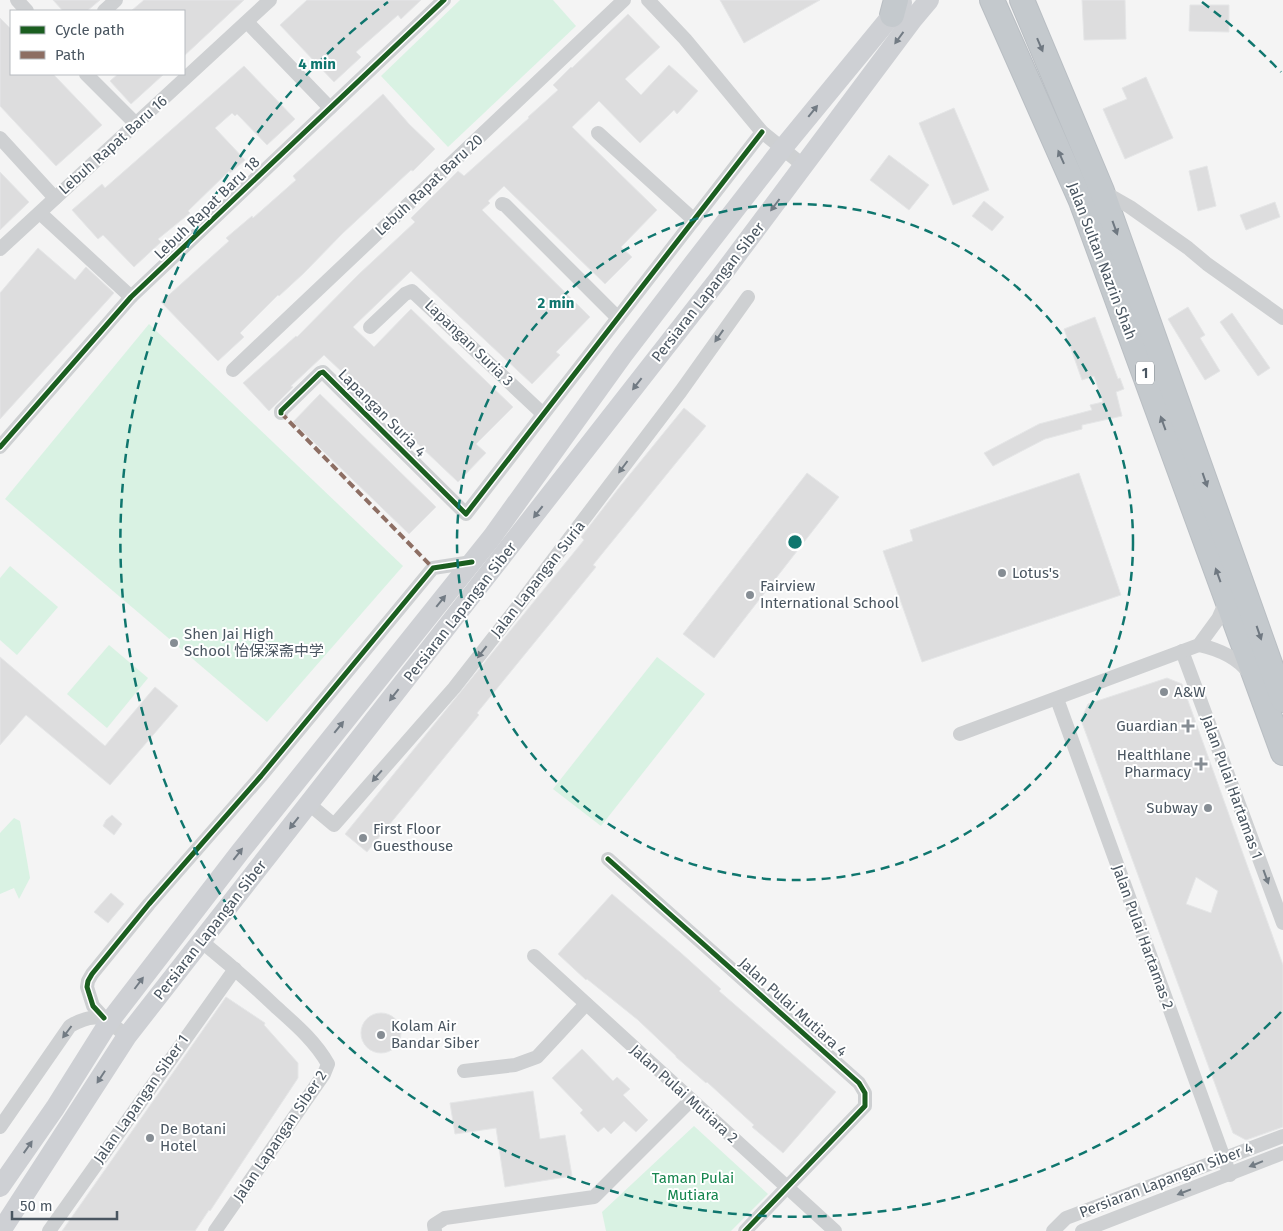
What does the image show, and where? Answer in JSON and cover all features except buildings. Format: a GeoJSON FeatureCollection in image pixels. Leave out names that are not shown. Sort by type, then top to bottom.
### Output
{"type":"FeatureCollection","features":[{"type":"Feature","properties":{"kind":"highway","name":"Jalan Sultan Nazrin Shah"},"geometry":{"type":"LineString","coordinates":[[992,0],[1081,201],[1283,753]]}},
{"type":"Feature","properties":{"kind":"highway","name":"Jalan Sultan Nazrin Shah"},"geometry":{"type":"LineString","coordinates":[[1022,0],[1102,191],[1283,700]]}},
{"type":"Feature","properties":{"kind":"main road","name":"Persiaran Lapangan Siber"},"geometry":{"type":"LineString","coordinates":[[0,1231],[127,1036],[721,276],[929,0]]}},
{"type":"Feature","properties":{"kind":"main road","name":"Persiaran Lapangan Siber"},"geometry":{"type":"LineString","coordinates":[[0,1187],[54,1108],[107,1020],[492,537],[623,355],[782,149],[898,5]]}},
{"type":"Feature","properties":{"kind":"main road"},"geometry":{"type":"LineString","coordinates":[[492,537],[510,548]]}},
{"type":"Feature","properties":{"kind":"main road"},"geometry":{"type":"LineString","coordinates":[[0,1216],[28,1176],[40,1171]]}},
{"type":"Feature","properties":{"kind":"street"},"geometry":{"type":"LineString","coordinates":[[17,0],[26,10]]}},
{"type":"Feature","properties":{"kind":"street"},"geometry":{"type":"LineString","coordinates":[[105,10],[116,0]]}},
{"type":"Feature","properties":{"kind":"street","name":"Lebuh Rapat Baru 16"},"geometry":{"type":"LineString","coordinates":[[0,249],[270,0]]}},
{"type":"Feature","properties":{"kind":"street","name":"Lebuh Rapat Baru 18"},"geometry":{"type":"LineString","coordinates":[[2,439],[131,297],[444,0]]}},
{"type":"Feature","properties":{"kind":"street","name":"Lebuh Rapat Baru 20"},"geometry":{"type":"LineString","coordinates":[[234,370],[624,0]]}},
{"type":"Feature","properties":{"kind":"street"},"geometry":{"type":"LineString","coordinates":[[648,0],[685,39],[762,132],[804,166]]}},
{"type":"Feature","properties":{"kind":"street"},"geometry":{"type":"LineString","coordinates":[[247,22],[330,108]]}},
{"type":"Feature","properties":{"kind":"street"},"geometry":{"type":"LineString","coordinates":[[87,75],[136,124]]}},
{"type":"Feature","properties":{"kind":"street"},"geometry":{"type":"LineString","coordinates":[[544,414],[762,132]]}},
{"type":"Feature","properties":{"kind":"street"},"geometry":{"type":"LineString","coordinates":[[598,133],[694,220]]}},
{"type":"Feature","properties":{"kind":"street"},"geometry":{"type":"LineString","coordinates":[[0,138],[56,198]]}},
{"type":"Feature","properties":{"kind":"street"},"geometry":{"type":"LineString","coordinates":[[1081,201],[1102,191],[1137,212],[1283,318]]}},
{"type":"Feature","properties":{"kind":"street"},"geometry":{"type":"LineString","coordinates":[[502,204],[618,318]]}},
{"type":"Feature","properties":{"kind":"street"},"geometry":{"type":"LineString","coordinates":[[40,213],[131,297]]}},
{"type":"Feature","properties":{"kind":"street","name":"Lapangan Suria 3"},"geometry":{"type":"LineString","coordinates":[[370,327],[404,294],[412,291],[544,414]]}},
{"type":"Feature","properties":{"kind":"street","name":"Jalan Lapangan Suria"},"geometry":{"type":"LineString","coordinates":[[309,804],[334,825],[454,688],[569,540],[681,391],[748,297]]}},
{"type":"Feature","properties":{"kind":"street","name":"Lapangan Suria 4"},"geometry":{"type":"LineString","coordinates":[[281,413],[281,410],[323,372],[466,514],[544,414]]}},
{"type":"Feature","properties":{"kind":"street"},"geometry":{"type":"LineString","coordinates":[[127,1036],[93,1006],[87,987],[88,981],[98,967],[149,904],[261,776],[433,568],[472,562]]}},
{"type":"Feature","properties":{"kind":"street"},"geometry":{"type":"LineString","coordinates":[[960,734],[1199,645],[1218,620],[1227,599]]}},
{"type":"Feature","properties":{"kind":"street"},"geometry":{"type":"LineString","coordinates":[[1199,645],[1232,658],[1247,670],[1259,687]]}},
{"type":"Feature","properties":{"kind":"street","name":"Jalan Pulai Hartamas 1"},"geometry":{"type":"LineString","coordinates":[[1182,652],[1283,922]]}},
{"type":"Feature","properties":{"kind":"street","name":"Jalan Pulai Hartamas 2"},"geometry":{"type":"LineString","coordinates":[[1057,699],[1230,1175]]}},
{"type":"Feature","properties":{"kind":"street","name":"Jalan Pulai Mutiara 4"},"geometry":{"type":"LineString","coordinates":[[608,859],[859,1083],[865,1093],[865,1106],[745,1231]]}},
{"type":"Feature","properties":{"kind":"street","name":"Jalan Lapangan Siber 2"},"geometry":{"type":"LineString","coordinates":[[201,941],[235,969],[308,1036],[321,1051],[328,1064],[324,1074],[216,1231]]}},
{"type":"Feature","properties":{"kind":"street","name":"Jalan Pulai Mutiara 2"},"geometry":{"type":"LineString","coordinates":[[534,956],[835,1231]]}},
{"type":"Feature","properties":{"kind":"street","name":"Jalan Lapangan Siber 1"},"geometry":{"type":"LineString","coordinates":[[49,1231],[235,969]]}},
{"type":"Feature","properties":{"kind":"street"},"geometry":{"type":"LineString","coordinates":[[464,1071],[515,1065],[537,1057],[586,1004]]}},
{"type":"Feature","properties":{"kind":"street"},"geometry":{"type":"LineString","coordinates":[[0,1127],[70,1026],[90,1018],[107,1020]]}},
{"type":"Feature","properties":{"kind":"street"},"geometry":{"type":"LineString","coordinates":[[435,1231],[434,1225],[445,1218],[594,1196],[692,1100]]}},
{"type":"Feature","properties":{"kind":"street","name":"Persiaran Lapangan Siber 4"},"geometry":{"type":"LineString","coordinates":[[1054,1231],[1066,1218],[1283,1136]]}},
{"type":"Feature","properties":{"kind":"street","name":"Persiaran Lapangan Siber 4"},"geometry":{"type":"LineString","coordinates":[[1082,1231],[1283,1153]]}},
{"type":"Feature","properties":{"kind":"green space"},"geometry":{"type":"Polygon","coordinates":[[[460,0],[553,0],[576,26],[448,147],[381,76],[460,0]]]}},
{"type":"Feature","properties":{"kind":"green space"},"geometry":{"type":"Polygon","coordinates":[[[149,324],[403,566],[267,722],[5,499],[149,324]]]}},
{"type":"Feature","properties":{"kind":"green space"},"geometry":{"type":"Polygon","coordinates":[[[10,566],[58,607],[17,655],[0,640],[0,578],[10,566]]]}},
{"type":"Feature","properties":{"kind":"green space"},"geometry":{"type":"Polygon","coordinates":[[[109,645],[148,678],[107,728],[67,694],[109,645]]]}},
{"type":"Feature","properties":{"kind":"green space"},"geometry":{"type":"Polygon","coordinates":[[[657,657],[705,694],[601,826],[553,789],[657,657]]]}},
{"type":"Feature","properties":{"kind":"green space"},"geometry":{"type":"Polygon","coordinates":[[[14,818],[20,821],[30,878],[19,899],[14,888],[0,894],[0,833],[14,818]]]}},
{"type":"Feature","properties":{"kind":"green space","name":"Taman Pulai Mutiara"},"geometry":{"type":"Polygon","coordinates":[[[694,1126],[768,1194],[731,1231],[606,1231],[602,1212],[694,1126]]]}},
{"type":"Feature","properties":{"kind":"marked path"},"geometry":{"type":"LineString","coordinates":[[281,413],[433,568]]}},
{"type":"Feature","properties":{"kind":"cycle path"},"geometry":{"type":"LineString","coordinates":[[0,447],[131,297],[444,0]]}},
{"type":"Feature","properties":{"kind":"cycle path"},"geometry":{"type":"LineString","coordinates":[[281,413],[323,372],[466,514],[762,132]]}},
{"type":"Feature","properties":{"kind":"cycle path"},"geometry":{"type":"LineString","coordinates":[[104,1018],[93,1006],[87,987],[92,974],[149,904],[261,776],[433,568],[472,562]]}},
{"type":"Feature","properties":{"kind":"cycle path"},"geometry":{"type":"LineString","coordinates":[[608,859],[859,1083],[865,1093],[865,1106],[745,1231]]}},
{"type":"Feature","properties":{"kind":"place","name":"Lotus's"},"geometry":{"type":"Point","coordinates":[1002,573]}},
{"type":"Feature","properties":{"kind":"place","name":"Fairview International School"},"geometry":{"type":"Point","coordinates":[750,595]}},
{"type":"Feature","properties":{"kind":"place","name":"Shen Jai High School 怡保深斋中学"},"geometry":{"type":"Point","coordinates":[174,643]}},
{"type":"Feature","properties":{"kind":"place","name":"A&W"},"geometry":{"type":"Point","coordinates":[1164,692]}},
{"type":"Feature","properties":{"kind":"place","name":"Guardian"},"geometry":{"type":"Point","coordinates":[1188,726]}},
{"type":"Feature","properties":{"kind":"place","name":"Healthlane Pharmacy"},"geometry":{"type":"Point","coordinates":[1201,764]}},
{"type":"Feature","properties":{"kind":"place","name":"Subway"},"geometry":{"type":"Point","coordinates":[1208,808]}},
{"type":"Feature","properties":{"kind":"place","name":"First Floor Guesthouse"},"geometry":{"type":"Point","coordinates":[363,838]}},
{"type":"Feature","properties":{"kind":"place","name":"Kolam Air Bandar Siber"},"geometry":{"type":"Point","coordinates":[381,1035]}},
{"type":"Feature","properties":{"kind":"place","name":"De Botani Hotel"},"geometry":{"type":"Point","coordinates":[150,1138]}}]}
